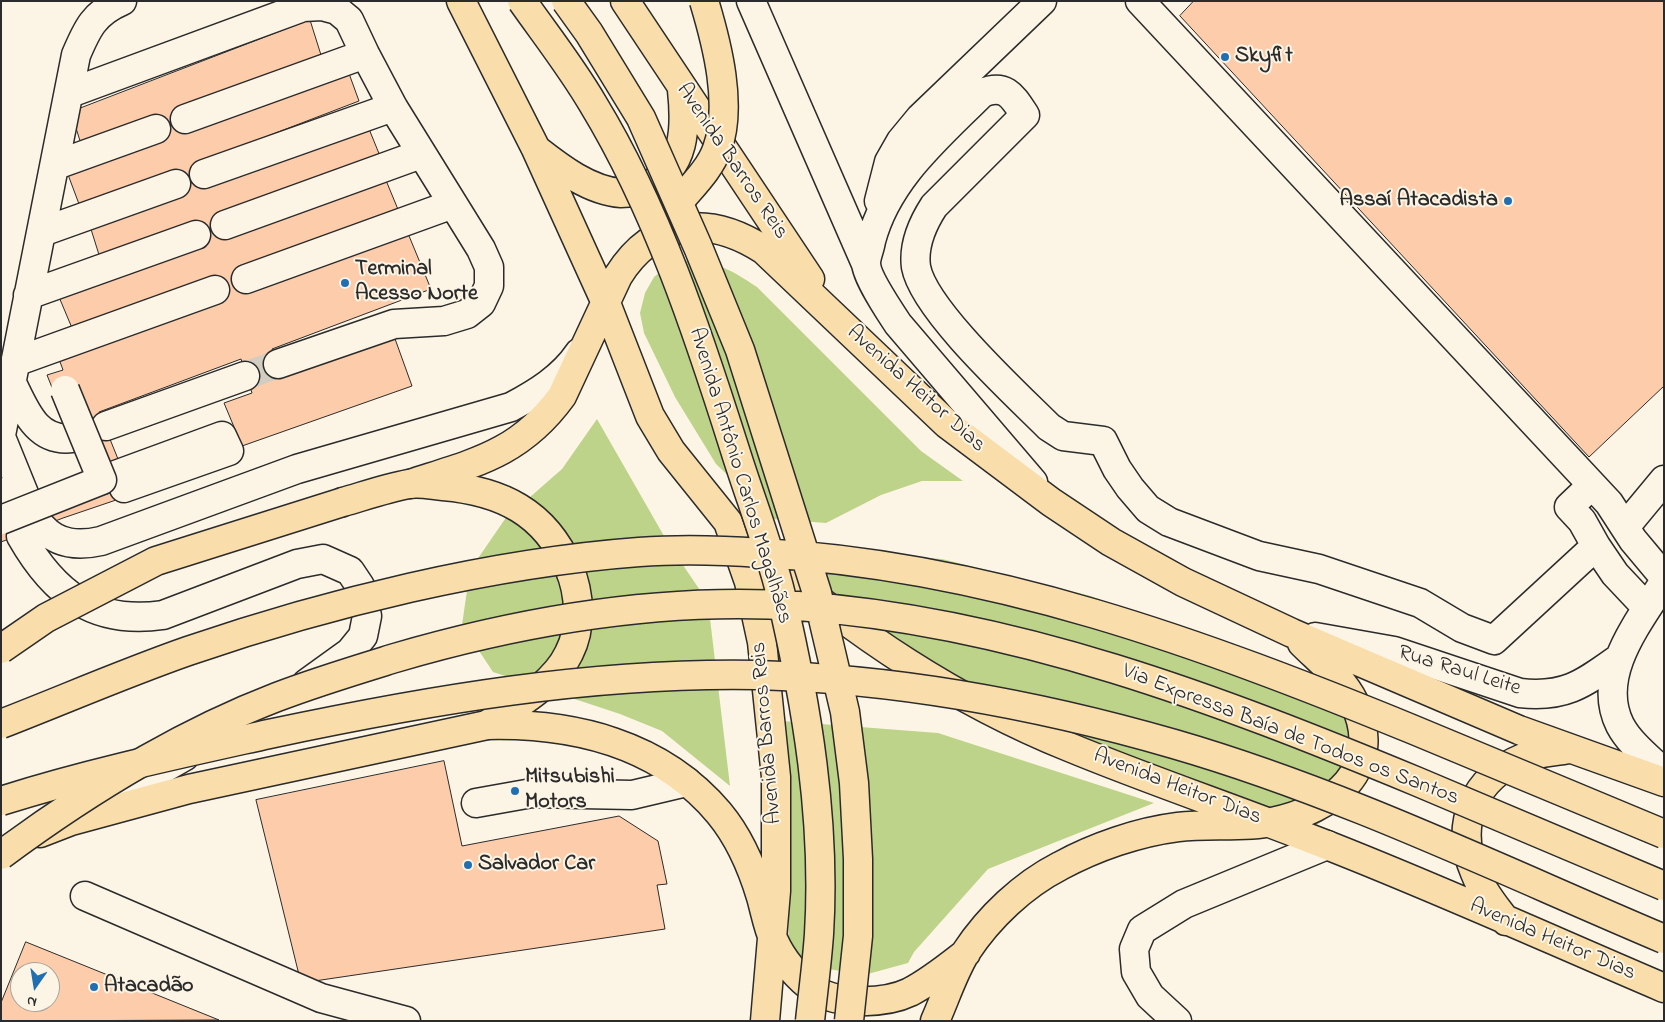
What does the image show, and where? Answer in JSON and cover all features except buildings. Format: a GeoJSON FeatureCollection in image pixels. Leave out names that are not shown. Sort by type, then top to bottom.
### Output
{"type":"FeatureCollection","features":[{"type":"Feature","properties":{"kind":"main road"},"geometry":{"type":"LineString","coordinates":[[461,1],[536,149],[606,303]]}},
{"type":"Feature","properties":{"kind":"main road","name":"Avenida Antônio Carlos Magalhães"},"geometry":{"type":"LineString","coordinates":[[522,1],[593,103],[644,202],[694,328],[780,593],[806,715],[814,780],[819,857],[819,933],[810,1021]]}},
{"type":"Feature","properties":{"kind":"main road","name":"Avenida Antônio Carlos Magalhães"},"geometry":{"type":"LineString","coordinates":[[566,1],[589,33],[641,118],[679,202],[740,350],[817,593],[845,712],[854,783],[858,859],[858,936],[849,1021]]}},
{"type":"Feature","properties":{"kind":"main road","name":"Avenida Barros Reis"},"geometry":{"type":"LineString","coordinates":[[625,1],[682,90],[739,171],[839,322]]}},
{"type":"Feature","properties":{"kind":"main road"},"geometry":{"type":"LineString","coordinates":[[679,202],[702,174],[717,149],[725,106],[715,36],[704,1]]}},
{"type":"Feature","properties":{"kind":"main road"},"geometry":{"type":"LineString","coordinates":[[536,149],[554,163],[588,183],[622,193],[640,190],[657,182],[675,163],[682,144],[685,120],[682,90]]}},
{"type":"Feature","properties":{"kind":"main road"},"geometry":{"type":"LineString","coordinates":[[1,649],[46,618],[156,561],[489,458],[531,432],[562,396],[629,258],[641,247],[678,229],[718,228],[742,236],[764,250],[839,322]]}},
{"type":"Feature","properties":{"kind":"main road","name":"Avenida Barros Reis"},"geometry":{"type":"LineString","coordinates":[[606,303],[650,416],[671,451],[728,522],[749,582],[762,642],[776,777],[777,852],[774,941],[765,1021]]}},
{"type":"Feature","properties":{"kind":"main road","name":"Avenida Heitor Dias"},"geometry":{"type":"LineString","coordinates":[[839,322],[947,424],[1051,502],[1112,542],[1184,582],[1292,633],[1519,730],[1664,782]]}},
{"type":"Feature","properties":{"kind":"main road"},"geometry":{"type":"LineString","coordinates":[[410,484],[464,488],[511,502],[532,516],[549,533],[562,551],[575,582],[578,605],[576,634],[569,654],[555,673],[534,692],[487,725]]}},
{"type":"Feature","properties":{"kind":"main road","name":"Avenida Heitor Dias"},"geometry":{"type":"LineString","coordinates":[[728,522],[812,595],[866,635],[936,680],[1005,717],[1068,747],[1327,845],[1664,988]]}},
{"type":"Feature","properties":{"kind":"main road"},"geometry":{"type":"LineString","coordinates":[[1,724],[187,652],[276,624],[448,580],[537,563],[640,552],[714,550],[792,554],[868,562],[940,574],[1092,612],[1189,642],[1312,688],[1664,834]]}},
{"type":"Feature","properties":{"kind":"main road","name":"Via Expressa Baía de Todos os Santos"},"geometry":{"type":"LineString","coordinates":[[1,856],[84,797],[152,756],[208,727],[277,697],[365,667],[443,644],[507,629],[595,614],[662,608],[747,605],[806,607],[950,627],[1036,647],[1128,672],[1345,752],[1664,886]]}},
{"type":"Feature","properties":{"kind":"main road"},"geometry":{"type":"LineString","coordinates":[[935,1021],[966,953],[990,922],[1020,892],[1060,866],[1097,849],[1134,836],[1178,827],[1270,823],[1303,814],[1334,798],[1351,780],[1361,755],[1365,731],[1354,701],[1336,677],[1292,633]]}},
{"type":"Feature","properties":{"kind":"main road"},"geometry":{"type":"LineString","coordinates":[[1,802],[167,757],[423,704],[518,690],[606,680],[755,675],[824,678],[900,686],[979,698],[1173,744],[1286,780],[1664,939]]}},
{"type":"Feature","properties":{"kind":"main road"},"geometry":{"type":"LineString","coordinates":[[1,848],[71,821],[189,789],[487,725],[527,724],[561,728],[598,736],[648,757],[687,782],[719,813],[739,843],[752,870],[774,941],[794,973],[815,990],[835,998],[885,999],[908,993],[933,979],[966,953]]}},
{"type":"Feature","properties":{"kind":"main road"},"geometry":{"type":"LineString","coordinates":[[1506,921],[1488,897],[1474,873],[1466,838],[1468,815],[1481,789],[1499,770],[1525,757],[1570,749]]}},
{"type":"Feature","properties":{"kind":"street"},"geometry":{"type":"LineString","coordinates":[[71,821],[285,700],[350,652],[363,636],[367,616],[360,586],[350,571],[323,559],[297,564],[163,616],[139,619],[113,616],[91,608],[66,594],[48,577],[16,512],[1,436],[76,56],[88,27],[108,7],[122,1]]}},
{"type":"Feature","properties":{"kind":"street"},"geometry":{"type":"LineString","coordinates":[[751,1],[882,299],[898,324],[1051,502]]}},
{"type":"Feature","properties":{"kind":"street"},"geometry":{"type":"LineString","coordinates":[[866,264],[875,226],[882,181],[900,141],[920,118],[1042,1]]}},
{"type":"Feature","properties":{"kind":"street"},"geometry":{"type":"LineString","coordinates":[[1140,1],[1609,503],[1633,540],[1664,577]]}},
{"type":"Feature","properties":{"kind":"street"},"geometry":{"type":"LineString","coordinates":[[70,93],[303,7],[322,6],[337,10],[350,20],[365,54],[393,106],[481,249],[489,267],[489,286],[481,303],[467,314],[444,321],[394,324],[278,364]]}},
{"type":"Feature","properties":{"kind":"street"},"geometry":{"type":"LineString","coordinates":[[185,119],[365,54]]}},
{"type":"Feature","properties":{"kind":"street"},"geometry":{"type":"LineString","coordinates":[[875,226],[895,189],[914,161],[982,93],[992,89],[1003,90],[1012,96],[1025,115],[934,206],[920,233],[916,251],[916,266],[922,283],[948,323],[1049,427],[1063,436],[1103,441],[1117,469],[1130,488],[1157,516],[1259,556],[1319,568],[1412,600],[1462,628],[1494,640],[1596,546]]}},
{"type":"Feature","properties":{"kind":"street"},"geometry":{"type":"LineString","coordinates":[[204,174],[393,106]]}},
{"type":"Feature","properties":{"kind":"street"},"geometry":{"type":"LineString","coordinates":[[56,165],[156,129]]}},
{"type":"Feature","properties":{"kind":"street"},"geometry":{"type":"LineString","coordinates":[[225,225],[421,154]]}},
{"type":"Feature","properties":{"kind":"street"},"geometry":{"type":"LineString","coordinates":[[42,232],[176,184]]}},
{"type":"Feature","properties":{"kind":"street"},"geometry":{"type":"LineString","coordinates":[[246,279],[453,204]]}},
{"type":"Feature","properties":{"kind":"street"},"geometry":{"type":"LineString","coordinates":[[28,296],[196,235]]}},
{"type":"Feature","properties":{"kind":"street"},"geometry":{"type":"LineString","coordinates":[[13,372],[215,290]]}},
{"type":"Feature","properties":{"kind":"street"},"geometry":{"type":"LineString","coordinates":[[16,512],[54,538],[83,545],[101,541],[297,469],[502,410],[536,394],[560,376],[574,361],[592,333]]}},
{"type":"Feature","properties":{"kind":"street"},"geometry":{"type":"LineString","coordinates":[[13,372],[30,418],[42,432],[55,438],[73,438]]}},
{"type":"Feature","properties":{"kind":"street"},"geometry":{"type":"LineString","coordinates":[[106,426],[245,376]]}},
{"type":"Feature","properties":{"kind":"street"},"geometry":{"type":"LineString","coordinates":[[16,512],[113,484],[65,390]]}},
{"type":"Feature","properties":{"kind":"street"},"geometry":{"type":"LineString","coordinates":[[1625,526],[1664,480]]}},
{"type":"Feature","properties":{"kind":"street"},"geometry":{"type":"LineString","coordinates":[[1592,485],[1569,507],[1582,521],[1615,574],[1648,608]]}},
{"type":"Feature","properties":{"kind":"street","name":"Rua Raul Leite"},"geometry":{"type":"LineString","coordinates":[[1664,582],[1618,659],[1613,693],[1614,712],[1631,742],[1664,773]]}},
{"type":"Feature","properties":{"kind":"street","name":"Rua Raul Leite"},"geometry":{"type":"LineString","coordinates":[[1292,633],[1394,651],[1520,693],[1535,695],[1566,692],[1582,684],[1618,659]]}},
{"type":"Feature","properties":{"kind":"street"},"geometry":{"type":"LineString","coordinates":[[476,803],[532,792],[632,795],[687,782]]}},
{"type":"Feature","properties":{"kind":"street"},"geometry":{"type":"LineString","coordinates":[[1177,1021],[1150,996],[1136,972],[1134,949],[1142,930],[1184,904],[1327,845]]}},
{"type":"Feature","properties":{"kind":"street"},"geometry":{"type":"LineString","coordinates":[[85,896],[321,998],[406,1021]]}},
{"type":"Feature","properties":{"kind":"green space"},"geometry":{"type":"Polygon","coordinates":[[[688,260],[709,263],[725,268],[757,287],[921,451],[963,481],[922,481],[881,495],[826,523],[773,519],[716,464],[675,397],[644,333],[640,313],[645,293],[654,277],[670,264],[688,260]]]}},
{"type":"Feature","properties":{"kind":"green space"},"geometry":{"type":"Polygon","coordinates":[[[597,419],[668,543],[708,602],[730,786],[662,731],[620,714],[493,672],[462,625],[470,570],[505,519],[562,469],[597,419]]]}},
{"type":"Feature","properties":{"kind":"green space"},"geometry":{"type":"Polygon","coordinates":[[[871,554],[942,559],[1091,596],[1342,695],[1369,719],[1342,806],[1297,840],[1016,739],[791,598],[838,561],[871,554]]]}},
{"type":"Feature","properties":{"kind":"green space"},"geometry":{"type":"Polygon","coordinates":[[[769,720],[938,733],[1154,803],[988,869],[914,952],[908,963],[864,975],[788,962],[789,886],[769,720]]]}},
{"type":"Feature","properties":{"kind":"tunnel"},"geometry":{"type":"LineString","coordinates":[[245,376],[278,364]]}},
{"type":"Feature","properties":{"kind":"place","name":"Skyfit"},"geometry":{"type":"Point","coordinates":[1225,57]}},
{"type":"Feature","properties":{"kind":"place","name":"Assaí Atacadista"},"geometry":{"type":"Point","coordinates":[1508,201]}},
{"type":"Feature","properties":{"kind":"place","name":"Terminal Acesso Norte"},"geometry":{"type":"Point","coordinates":[345,283]}},
{"type":"Feature","properties":{"kind":"place","name":"Mitsubishi Motors"},"geometry":{"type":"Point","coordinates":[515,791]}},
{"type":"Feature","properties":{"kind":"place","name":"Salvador Car"},"geometry":{"type":"Point","coordinates":[468,865]}},
{"type":"Feature","properties":{"kind":"place","name":"Atacadão"},"geometry":{"type":"Point","coordinates":[94,987]}}]}
